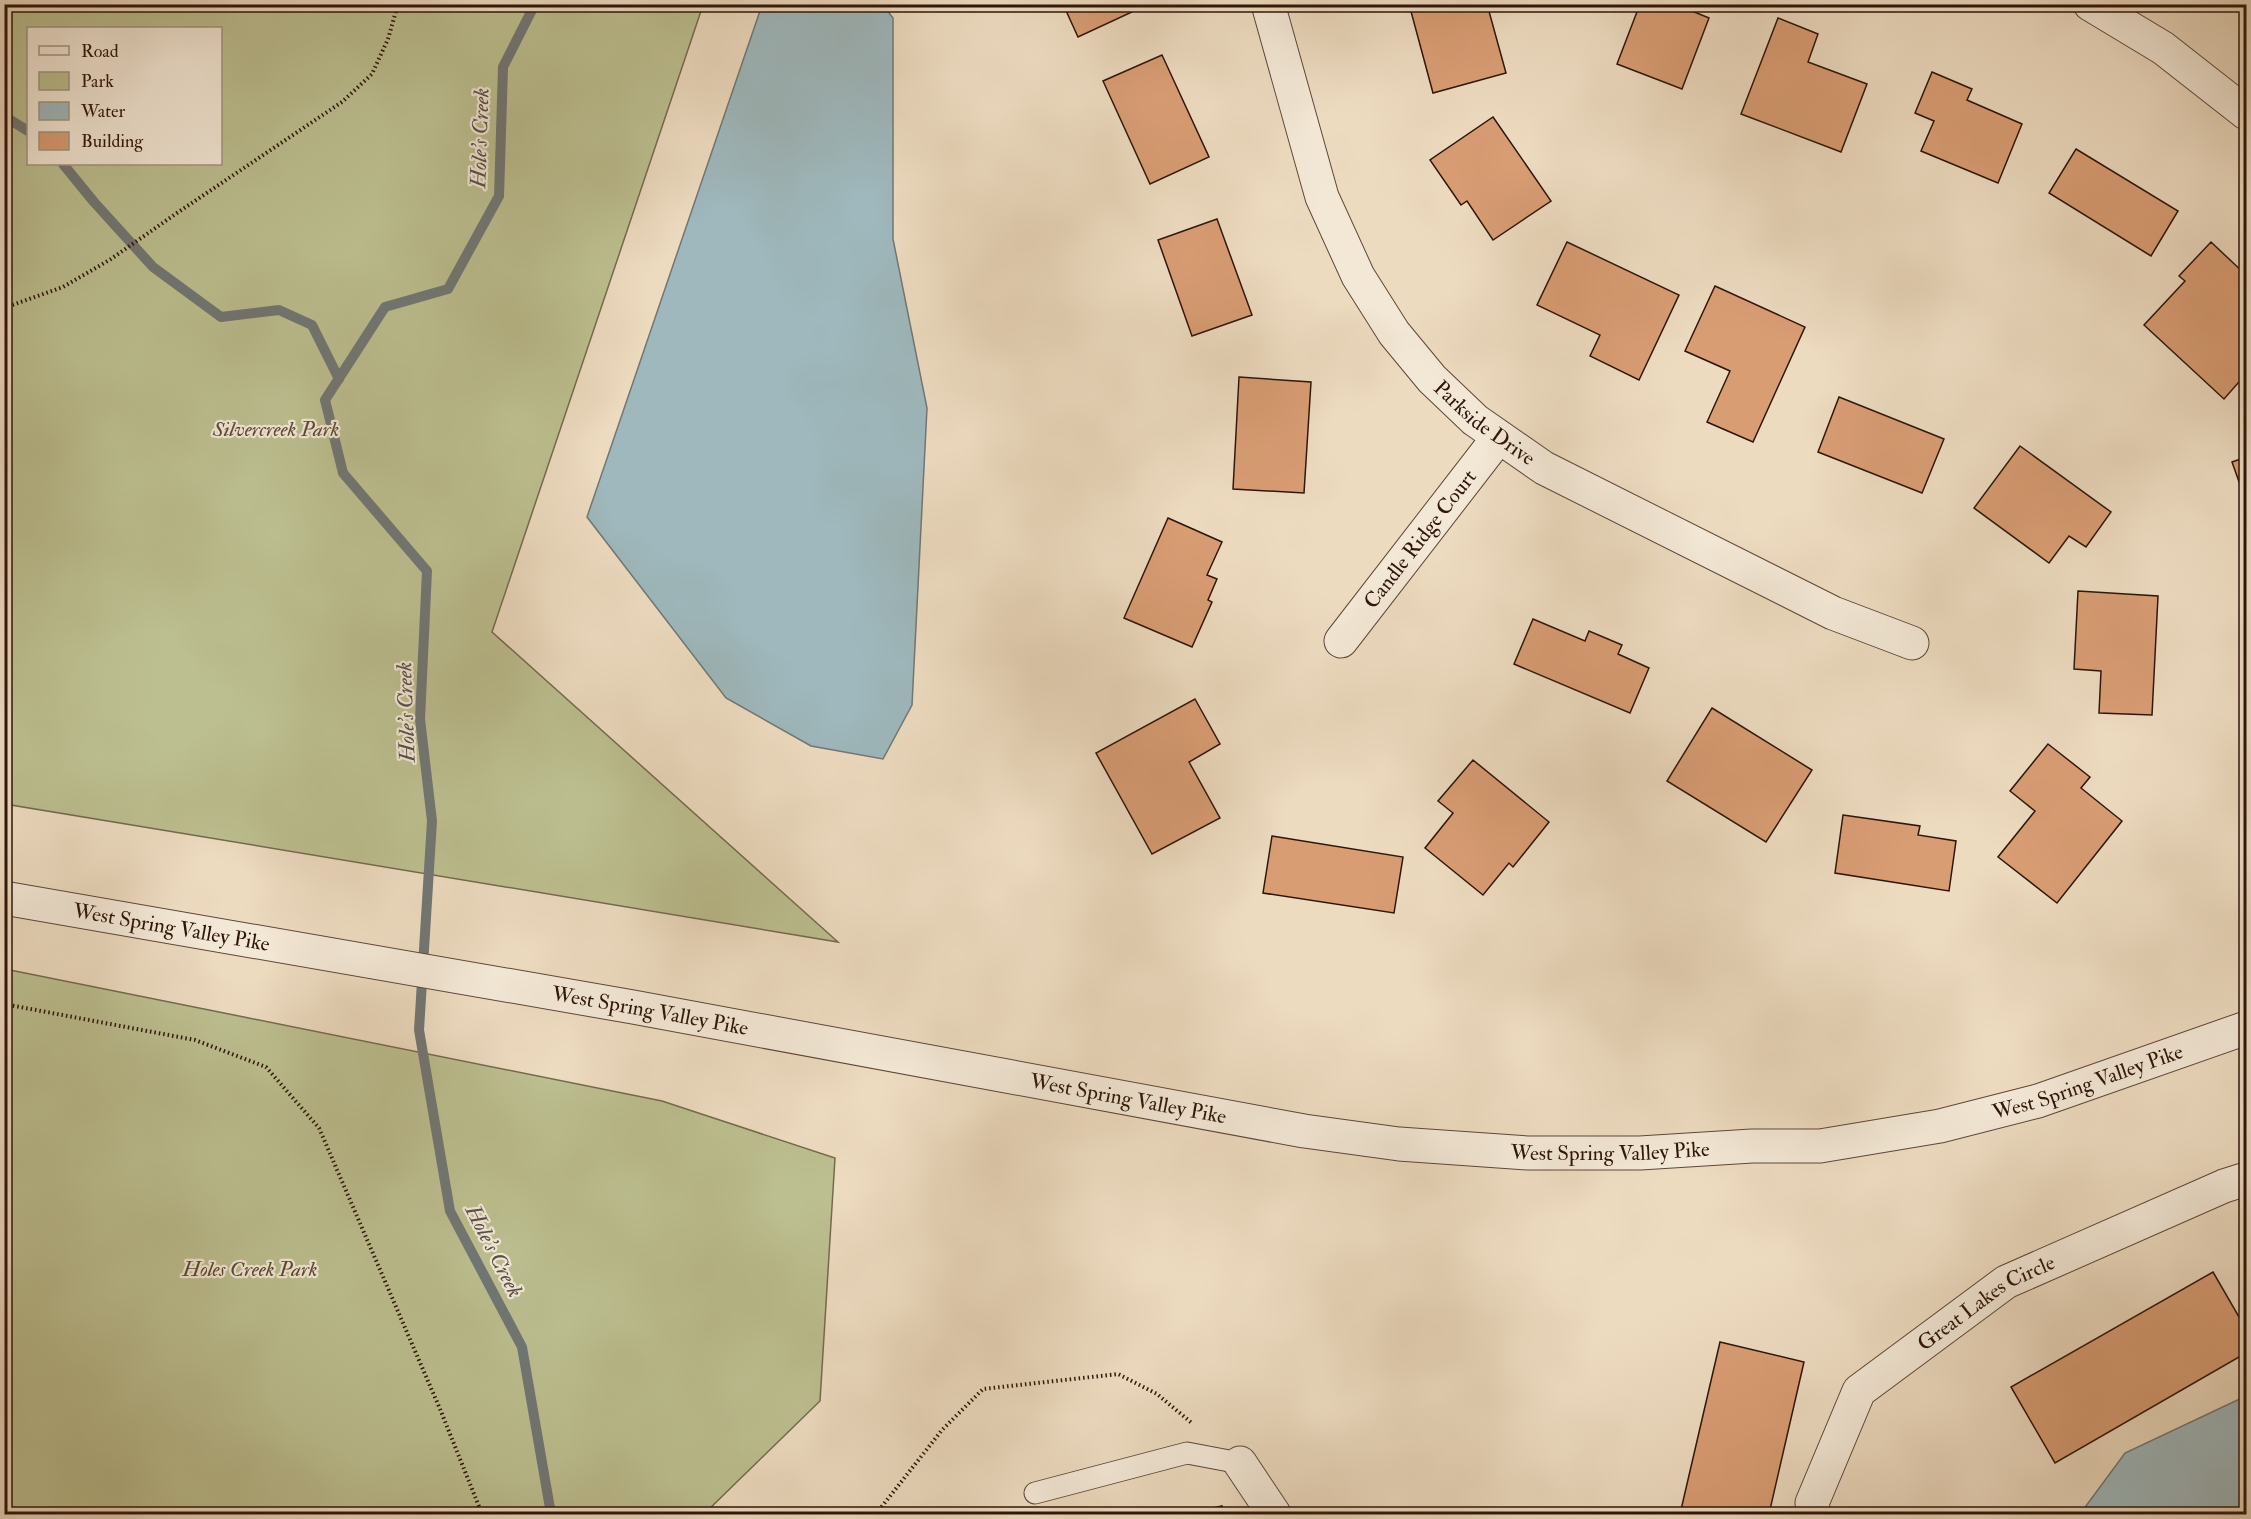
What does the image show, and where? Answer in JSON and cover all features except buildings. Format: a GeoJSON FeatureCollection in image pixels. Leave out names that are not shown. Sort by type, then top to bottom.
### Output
{"type":"FeatureCollection","features":[{"type":"Feature","properties":{"kind":"street","name":"Parkside Drive"},"geometry":{"type":"LineString","coordinates":[[1268,4],[1322,197],[1358,276],[1394,333],[1432,379],[1475,420],[1544,468],[1833,613],[1912,643]]}},
{"type":"Feature","properties":{"kind":"street"},"geometry":{"type":"LineString","coordinates":[[2091,4],[2163,48],[2247,114]]}},
{"type":"Feature","properties":{"kind":"street","name":"Candle Ridge Court"},"geometry":{"type":"LineString","coordinates":[[1341,641],[1498,438]]}},
{"type":"Feature","properties":{"kind":"street","name":"West Spring Valley Pike"},"geometry":{"type":"LineString","coordinates":[[4,898],[633,1007],[1304,1131],[1399,1143],[1528,1153],[1640,1153],[1752,1146],[1820,1146],[1940,1126],[2038,1101],[2247,1028]]}},
{"type":"Feature","properties":{"kind":"street","name":"Great Lakes Circle"},"geometry":{"type":"LineString","coordinates":[[1814,1515],[1812,1503],[1860,1390],[2006,1282],[2224,1186],[2247,1179]]}},
{"type":"Feature","properties":{"kind":"street"},"geometry":{"type":"LineString","coordinates":[[1240,1462],[1274,1515]]}},
{"type":"Feature","properties":{"kind":"lane"},"geometry":{"type":"LineString","coordinates":[[1035,1493],[1187,1453],[1240,1462]]}},
{"type":"Feature","properties":{"kind":"path"},"geometry":{"type":"LineString","coordinates":[[4,308],[63,287],[111,260],[342,102],[372,74],[388,39],[398,4]]}},
{"type":"Feature","properties":{"kind":"path"},"geometry":{"type":"LineString","coordinates":[[4,1004],[195,1040],[266,1067],[319,1128],[440,1409],[482,1515]]}},
{"type":"Feature","properties":{"kind":"path"},"geometry":{"type":"LineString","coordinates":[[876,1515],[942,1430],[983,1389],[1118,1374],[1157,1394],[1198,1428]]}},
{"type":"Feature","properties":{"kind":"green space","name":"Silvercreek Park"},"geometry":{"type":"Polygon","coordinates":[[[13,5],[703,5],[492,632],[838,942],[5,804],[4,23],[13,5]]]}},
{"type":"Feature","properties":{"kind":"green space","name":"Holes Creek Park"},"geometry":{"type":"Polygon","coordinates":[[[5,969],[662,1101],[835,1158],[820,1401],[704,1514],[5,1514],[5,969]]]}},
{"type":"Feature","properties":{"kind":"water"},"geometry":{"type":"Polygon","coordinates":[[[762,5],[883,5],[893,18],[893,239],[927,408],[912,705],[883,759],[811,746],[726,698],[587,517],[762,5]]]}},
{"type":"Feature","properties":{"kind":"water"},"geometry":{"type":"Polygon","coordinates":[[[2246,1396],[2246,1514],[2080,1514],[2125,1453],[2246,1396]]]}},
{"type":"Feature","properties":{"kind":"waterway","name":"Hole's Creek"},"geometry":{"type":"LineString","coordinates":[[535,4],[503,67],[499,196],[448,289],[385,307],[325,400],[343,473],[427,571],[420,719],[432,821],[419,1030],[450,1211],[522,1347],[551,1514]]}},
{"type":"Feature","properties":{"kind":"waterway"},"geometry":{"type":"LineString","coordinates":[[4,116],[27,130]]}},
{"type":"Feature","properties":{"kind":"waterway"},"geometry":{"type":"LineString","coordinates":[[64,165],[153,267],[221,317],[279,310],[312,325],[339,379]]}}]}
